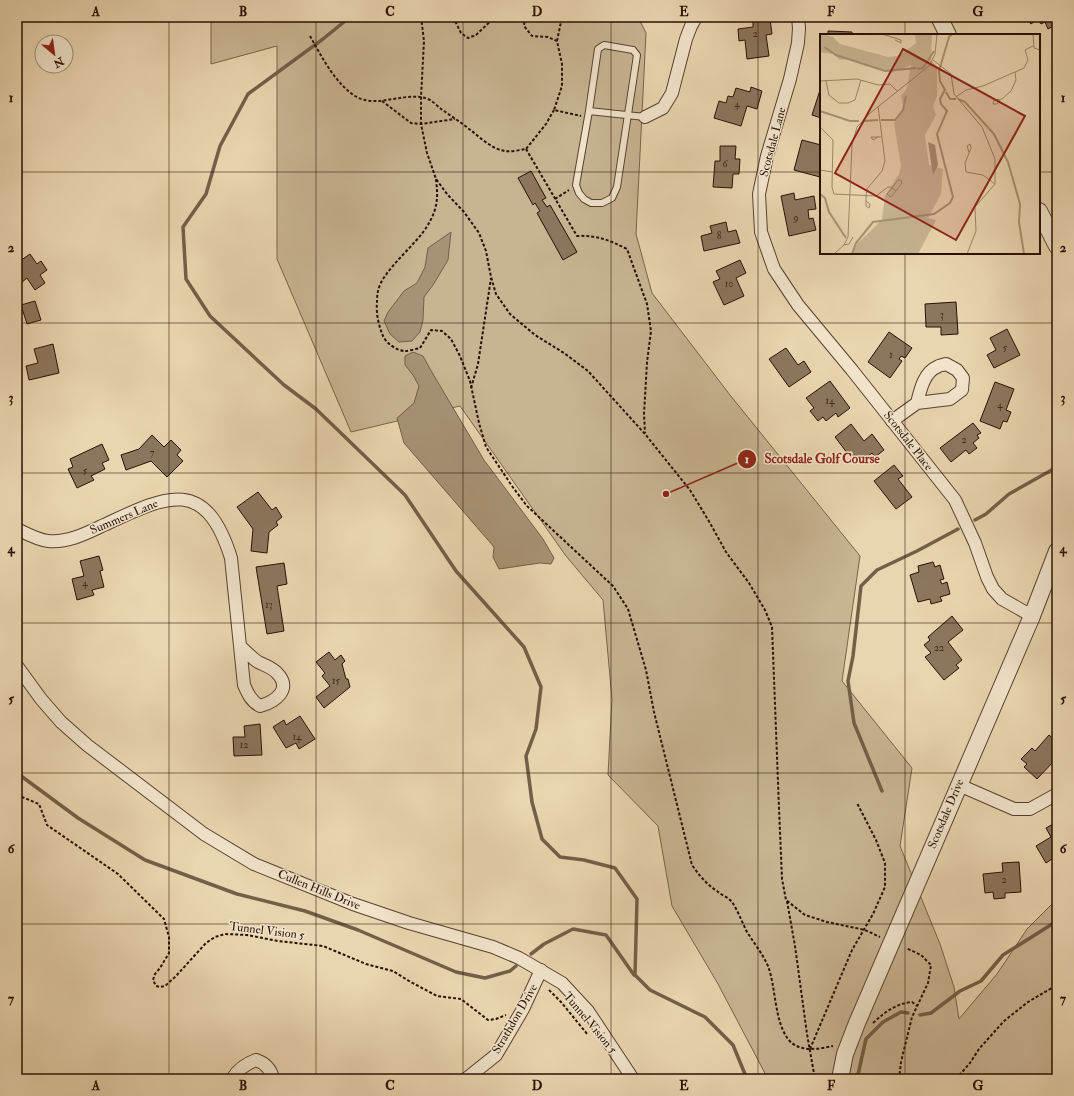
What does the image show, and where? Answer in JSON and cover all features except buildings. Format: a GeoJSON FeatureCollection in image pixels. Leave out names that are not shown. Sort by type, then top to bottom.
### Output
{"type":"FeatureCollection","features":[{"type":"Feature","properties":{"kind":"street"},"geometry":{"type":"LineString","coordinates":[[645,117],[663,108],[672,93],[686,39],[696,17]]}},
{"type":"Feature","properties":{"kind":"street","name":"Scotsdale Lane"},"geometry":{"type":"LineString","coordinates":[[773,267],[761,232],[759,194],[767,156],[790,79],[798,43],[798,17]]}},
{"type":"Feature","properties":{"kind":"street"},"geometry":{"type":"LineString","coordinates":[[939,17],[948,34]]}},
{"type":"Feature","properties":{"kind":"street"},"geometry":{"type":"LineString","coordinates":[[1040,213],[1057,246]]}},
{"type":"Feature","properties":{"kind":"street","name":"Scotsdale Place"},"geometry":{"type":"LineString","coordinates":[[773,267],[798,305],[955,500],[975,543],[987,577],[993,588],[1002,598],[1032,616]]}},
{"type":"Feature","properties":{"kind":"street"},"geometry":{"type":"LineString","coordinates":[[892,421],[917,403]]}},
{"type":"Feature","properties":{"kind":"street","name":"Summers Lane"},"geometry":{"type":"LineString","coordinates":[[17,529],[31,536],[48,541],[65,539],[80,536],[155,502],[174,499],[190,500],[209,513],[219,527],[226,542],[231,558],[244,685],[254,703],[260,706],[270,703],[281,693],[283,687],[282,680],[277,672],[256,661],[241,647]]}},
{"type":"Feature","properties":{"kind":"street","name":"Scotsdale Drive"},"geometry":{"type":"LineString","coordinates":[[840,1079],[845,1054],[850,1040],[958,785],[1032,616],[1057,551]]}},
{"type":"Feature","properties":{"kind":"street","name":"Cullen Hills Drive"},"geometry":{"type":"LineString","coordinates":[[17,666],[41,699],[61,722],[87,745],[204,834],[254,864],[353,904],[409,923],[494,947],[519,958],[562,983],[588,1011],[633,1079]]}},
{"type":"Feature","properties":{"kind":"street"},"geometry":{"type":"LineString","coordinates":[[958,785],[1014,809],[1030,809],[1057,794]]}},
{"type":"Feature","properties":{"kind":"street","name":"Strathdon Drive"},"geometry":{"type":"LineString","coordinates":[[466,1079],[496,1055],[523,1009],[541,970]]}},
{"type":"Feature","properties":{"kind":"street"},"geometry":{"type":"LineString","coordinates":[[232,1079],[238,1069],[247,1063],[256,1060],[263,1063],[268,1068],[273,1079]]}},
{"type":"Feature","properties":{"kind":"lane"},"geometry":{"type":"LineString","coordinates":[[604,46],[632,50],[637,55],[628,115],[618,187],[612,198],[602,203],[591,203],[584,199],[579,193],[576,185],[598,49],[604,46]]}},
{"type":"Feature","properties":{"kind":"lane"},"geometry":{"type":"LineString","coordinates":[[588,115],[628,115],[645,117]]}},
{"type":"Feature","properties":{"kind":"path"},"geometry":{"type":"LineString","coordinates":[[422,17],[424,41],[421,124],[427,153],[436,179],[438,196],[437,207],[429,224],[419,238],[384,278],[378,290],[378,325],[384,339],[394,348],[404,351],[420,348],[431,330],[442,331],[451,339],[460,356],[471,389],[486,447],[527,506],[613,586],[628,609],[646,670],[654,712],[692,865],[703,880],[731,901],[768,966],[781,1025],[788,1038],[796,1047],[810,1049],[836,1046],[850,1040]]}},
{"type":"Feature","properties":{"kind":"path"},"geometry":{"type":"LineString","coordinates":[[453,17],[460,33],[468,38],[476,35],[494,17]]}},
{"type":"Feature","properties":{"kind":"path"},"geometry":{"type":"LineString","coordinates":[[525,17],[524,26],[532,36],[548,37],[557,41]]}},
{"type":"Feature","properties":{"kind":"path"},"geometry":{"type":"LineString","coordinates":[[310,36],[323,60],[343,86],[356,97],[382,101],[421,97],[430,100],[469,128],[485,143],[505,151],[526,149],[546,124],[554,110],[562,86],[562,64],[557,41],[562,17]]}},
{"type":"Feature","properties":{"kind":"path"},"geometry":{"type":"LineString","coordinates":[[382,101],[411,123],[421,124],[455,119]]}},
{"type":"Feature","properties":{"kind":"path"},"geometry":{"type":"LineString","coordinates":[[554,110],[588,115]]}},
{"type":"Feature","properties":{"kind":"path"},"geometry":{"type":"LineString","coordinates":[[526,149],[577,236],[602,238],[616,243],[626,249],[632,262],[638,283],[647,304],[652,331],[647,362],[644,414],[645,434]]}},
{"type":"Feature","properties":{"kind":"path"},"geometry":{"type":"LineString","coordinates":[[436,179],[447,194],[464,212],[479,233],[486,251],[496,294],[510,314],[536,335],[588,371],[645,434],[690,490],[726,552],[750,583],[765,610],[772,628],[782,879],[795,946],[807,1034],[815,1079]]}},
{"type":"Feature","properties":{"kind":"path"},"geometry":{"type":"LineString","coordinates":[[555,199],[576,185]]}},
{"type":"Feature","properties":{"kind":"path"},"geometry":{"type":"LineString","coordinates":[[471,389],[478,364],[491,277]]}},
{"type":"Feature","properties":{"kind":"path","name":"Tunnel Vision 5"},"geometry":{"type":"LineString","coordinates":[[17,795],[39,804],[48,826],[118,874],[164,919],[169,937],[169,953],[155,974],[153,980],[156,986],[165,986],[181,972],[206,943],[216,937],[225,934],[247,935],[278,942],[323,946],[366,964],[393,971],[437,996],[461,999],[488,1020],[496,1019],[508,1013]]}},
{"type":"Feature","properties":{"kind":"path"},"geometry":{"type":"LineString","coordinates":[[810,1049],[852,950],[865,930],[886,887],[885,863],[876,840],[857,803]]}},
{"type":"Feature","properties":{"kind":"path"},"geometry":{"type":"LineString","coordinates":[[786,900],[805,915],[827,922],[865,930],[884,939]]}},
{"type":"Feature","properties":{"kind":"path"},"geometry":{"type":"LineString","coordinates":[[899,1079],[901,1062],[912,1017],[928,983],[932,965],[921,955],[906,948]]}},
{"type":"Feature","properties":{"kind":"path"},"geometry":{"type":"LineString","coordinates":[[956,1079],[970,1063],[979,1049],[1004,1021],[1028,1002],[1057,985]]}},
{"type":"Feature","properties":{"kind":"path","name":"Tunnel Vision 5"},"geometry":{"type":"LineString","coordinates":[[547,988],[572,1013],[591,1038]]}},
{"type":"Feature","properties":{"kind":"path"},"geometry":{"type":"LineString","coordinates":[[871,1024],[887,1010],[901,1003],[912,1002],[917,1006]]}},
{"type":"Feature","properties":{"kind":"shaded area"},"geometry":{"type":"Polygon","coordinates":[[[211,17],[638,17],[646,33],[636,234],[652,293],[730,395],[860,556],[842,681],[912,768],[900,846],[940,944],[954,987],[959,1019],[997,974],[1027,929],[1057,899],[1057,1079],[768,1079],[718,984],[672,906],[658,826],[608,775],[612,699],[603,600],[566,556],[460,406],[351,432],[277,259],[277,46],[211,64],[211,17]]]}},
{"type":"Feature","properties":{"kind":"shaded area"},"geometry":{"type":"Polygon","coordinates":[[[451,232],[448,260],[424,297],[423,320],[420,332],[412,341],[399,342],[390,334],[384,321],[388,312],[404,291],[417,283],[425,267],[428,248],[451,232]]]}},
{"type":"Feature","properties":{"kind":"shaded area"},"geometry":{"type":"Polygon","coordinates":[[[413,352],[423,356],[484,460],[543,539],[554,558],[551,564],[540,563],[499,569],[493,557],[494,547],[404,443],[397,418],[414,403],[419,386],[405,365],[405,356],[413,352]]]}},
{"type":"Feature","properties":{"kind":"waterway"},"geometry":{"type":"LineString","coordinates":[[350,17],[323,39],[248,94],[220,146],[206,194],[183,227],[186,279],[210,316],[284,385],[316,409],[405,495],[456,571],[524,647],[541,687],[536,729],[526,756],[532,802],[542,839],[560,857],[584,860],[615,868],[637,899],[635,975],[650,990],[705,1017],[733,1045],[747,1079]]}},
{"type":"Feature","properties":{"kind":"waterway"},"geometry":{"type":"LineString","coordinates":[[975,520],[986,514],[1009,494],[1057,467]]}},
{"type":"Feature","properties":{"kind":"waterway"},"geometry":{"type":"LineString","coordinates":[[882,791],[854,723],[848,681],[853,656],[861,586],[877,570],[958,529]]}},
{"type":"Feature","properties":{"kind":"waterway"},"geometry":{"type":"LineString","coordinates":[[17,773],[78,818],[145,860],[237,894],[305,911],[358,930],[456,972],[485,978],[510,971],[516,966]]}},
{"type":"Feature","properties":{"kind":"waterway"},"geometry":{"type":"LineString","coordinates":[[920,1015],[931,1013],[960,991],[981,981],[1003,955],[1057,921]]}},
{"type":"Feature","properties":{"kind":"waterway"},"geometry":{"type":"LineString","coordinates":[[531,954],[544,944],[573,929],[606,935],[634,975]]}},
{"type":"Feature","properties":{"kind":"waterway"},"geometry":{"type":"LineString","coordinates":[[857,1079],[866,1039],[883,1022],[901,1012],[908,1013]]}},
{"type":"Feature","properties":{"kind":"place","name":"Scotsdale Golf Course"},"geometry":{"type":"Point","coordinates":[666,494]}}]}
